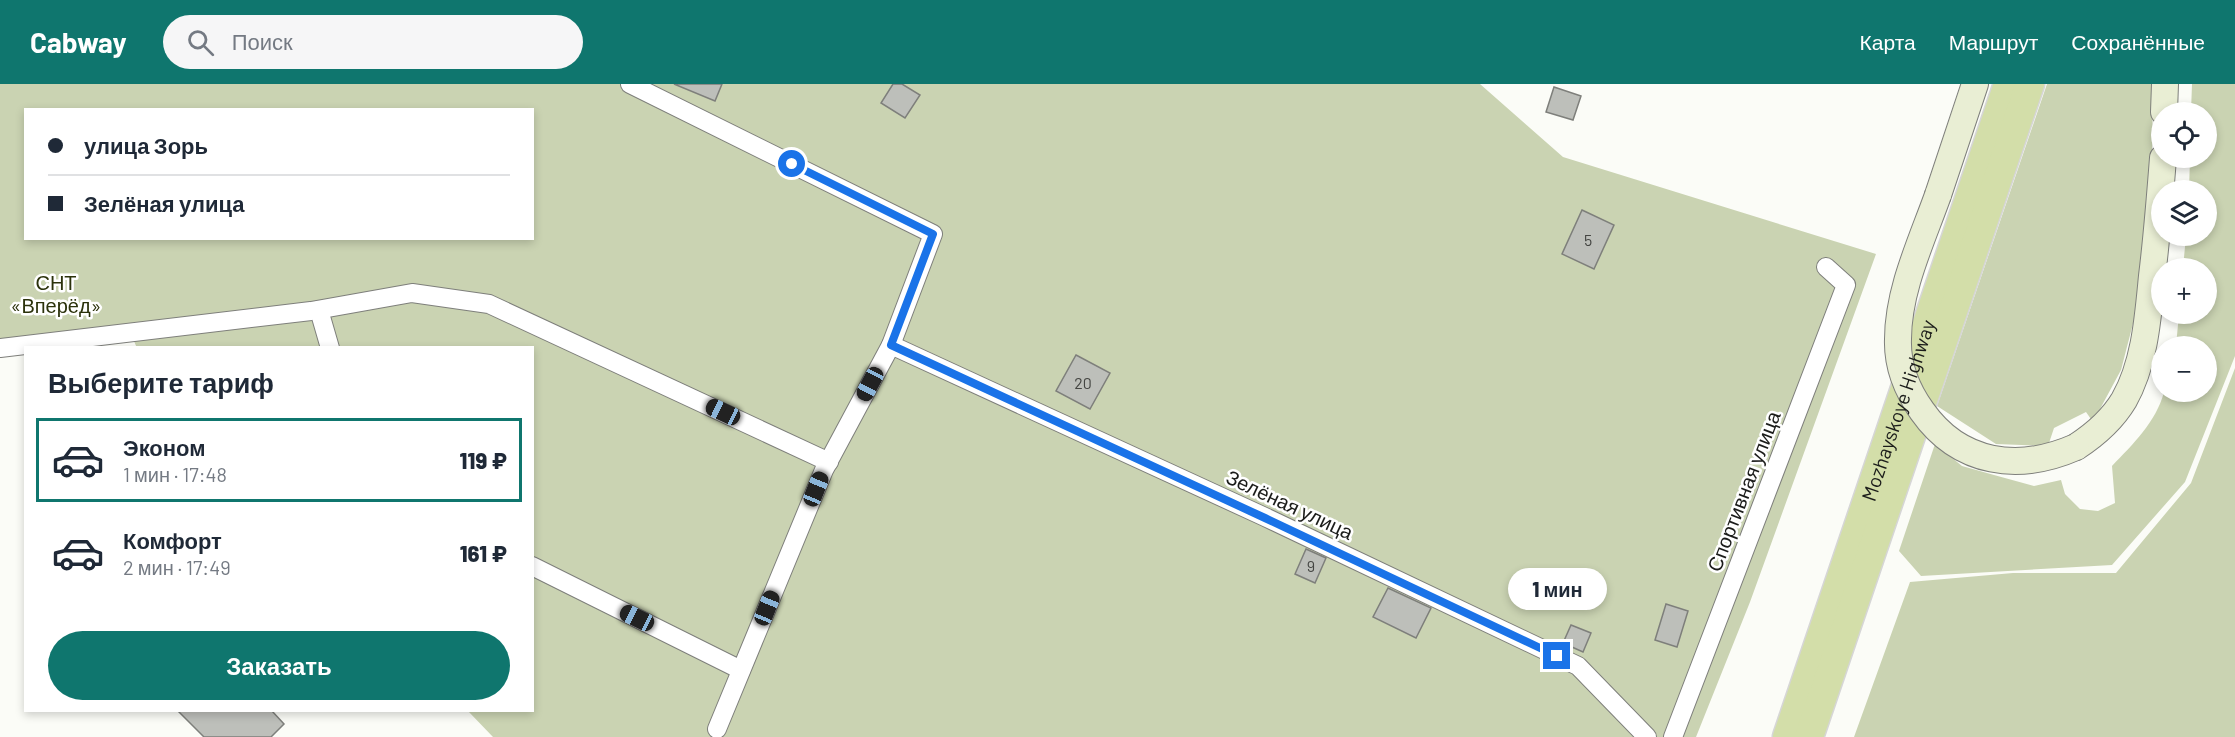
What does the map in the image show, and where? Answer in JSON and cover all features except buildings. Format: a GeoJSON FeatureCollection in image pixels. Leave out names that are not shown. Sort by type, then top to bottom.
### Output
{"type":"FeatureCollection","features":[{"type":"Feature","properties":{"kind":"main road"},"geometry":{"type":"LineString","coordinates":[[1975,84],[1912,267],[1901,307],[1898,340],[1901,369],[1910,394],[1940,433],[1964,449],[1985,458],[2011,462],[2036,460],[2076,447],[2096,434],[2111,419],[2133,382],[2140,358],[2149,308],[2162,168]]}},
{"type":"Feature","properties":{"kind":"main road","name":"Mozhayskoye Highway"},"geometry":{"type":"LineString","coordinates":[[1787,737],[2008,84]]}},
{"type":"Feature","properties":{"kind":"main road","name":"Mozhayskoye Highway"},"geometry":{"type":"LineString","coordinates":[[1809,737],[2030,84]]}},
{"type":"Feature","properties":{"kind":"main road"},"geometry":{"type":"LineString","coordinates":[[2164,102],[2165,84]]}},
{"type":"Feature","properties":{"kind":"street"},"geometry":{"type":"LineString","coordinates":[[630,84],[933,234],[891,345],[829,462],[717,729]]}},
{"type":"Feature","properties":{"kind":"street","name":"Спортивная улица"},"geometry":{"type":"LineString","coordinates":[[1673,737],[1846,285],[1826,267]]}},
{"type":"Feature","properties":{"kind":"street"},"geometry":{"type":"LineString","coordinates":[[0,348],[319,310],[412,292],[489,304],[829,462]]}},
{"type":"Feature","properties":{"kind":"street"},"geometry":{"type":"LineString","coordinates":[[319,310],[329,346]]}},
{"type":"Feature","properties":{"kind":"street","name":"Зелёная улица"},"geometry":{"type":"LineString","coordinates":[[891,345],[1578,666],[1647,737]]}},
{"type":"Feature","properties":{"kind":"street"},"geometry":{"type":"LineString","coordinates":[[534,567],[741,670]]}},
{"type":"Feature","properties":{"kind":"green space","name":"СНТ «Вперёд»"},"geometry":{"type":"Polygon","coordinates":[[[0,84],[1480,84],[1563,157],[1876,254],[1750,602],[1696,737],[493,737],[469,712],[534,712],[534,346],[136,346],[133,339],[78,346],[24,346],[24,353],[0,356],[0,84]]]}},
{"type":"Feature","properties":{"kind":"green space"},"geometry":{"type":"Polygon","coordinates":[[[2047,84],[2153,84],[2151,161],[2136,312],[2121,370],[2093,422],[2086,412],[2054,428],[2048,446],[1996,444],[1937,406],[2047,84]]]}},
{"type":"Feature","properties":{"kind":"green space"},"geometry":{"type":"Polygon","coordinates":[[[2192,84],[2235,84],[2235,356],[2217,401],[2217,336],[2177,336],[2178,324],[2217,324],[2217,258],[2184,258],[2185,246],[2217,246],[2217,180],[2189,180],[2190,168],[2217,168],[2217,102],[2191,102],[2192,84]]]}},
{"type":"Feature","properties":{"kind":"green space"},"geometry":{"type":"Polygon","coordinates":[[[2235,368],[2235,737],[1854,737],[1910,582],[2013,573],[2116,573],[2191,483],[2235,368]]]}},
{"type":"Feature","properties":{"kind":"green space"},"geometry":{"type":"Polygon","coordinates":[[[2217,402],[2185,482],[2112,565],[1921,576],[1899,551],[1935,444],[1962,466],[2034,486],[2061,480],[2065,494],[2080,509],[2098,511],[2115,503],[2112,466],[2150,423],[2160,403],[2217,402]]]}},
{"type":"Feature","properties":{"kind":"route"},"geometry":{"type":"LineString","coordinates":[[792,164],[933,234],[891,345],[1557,656]]}}]}
